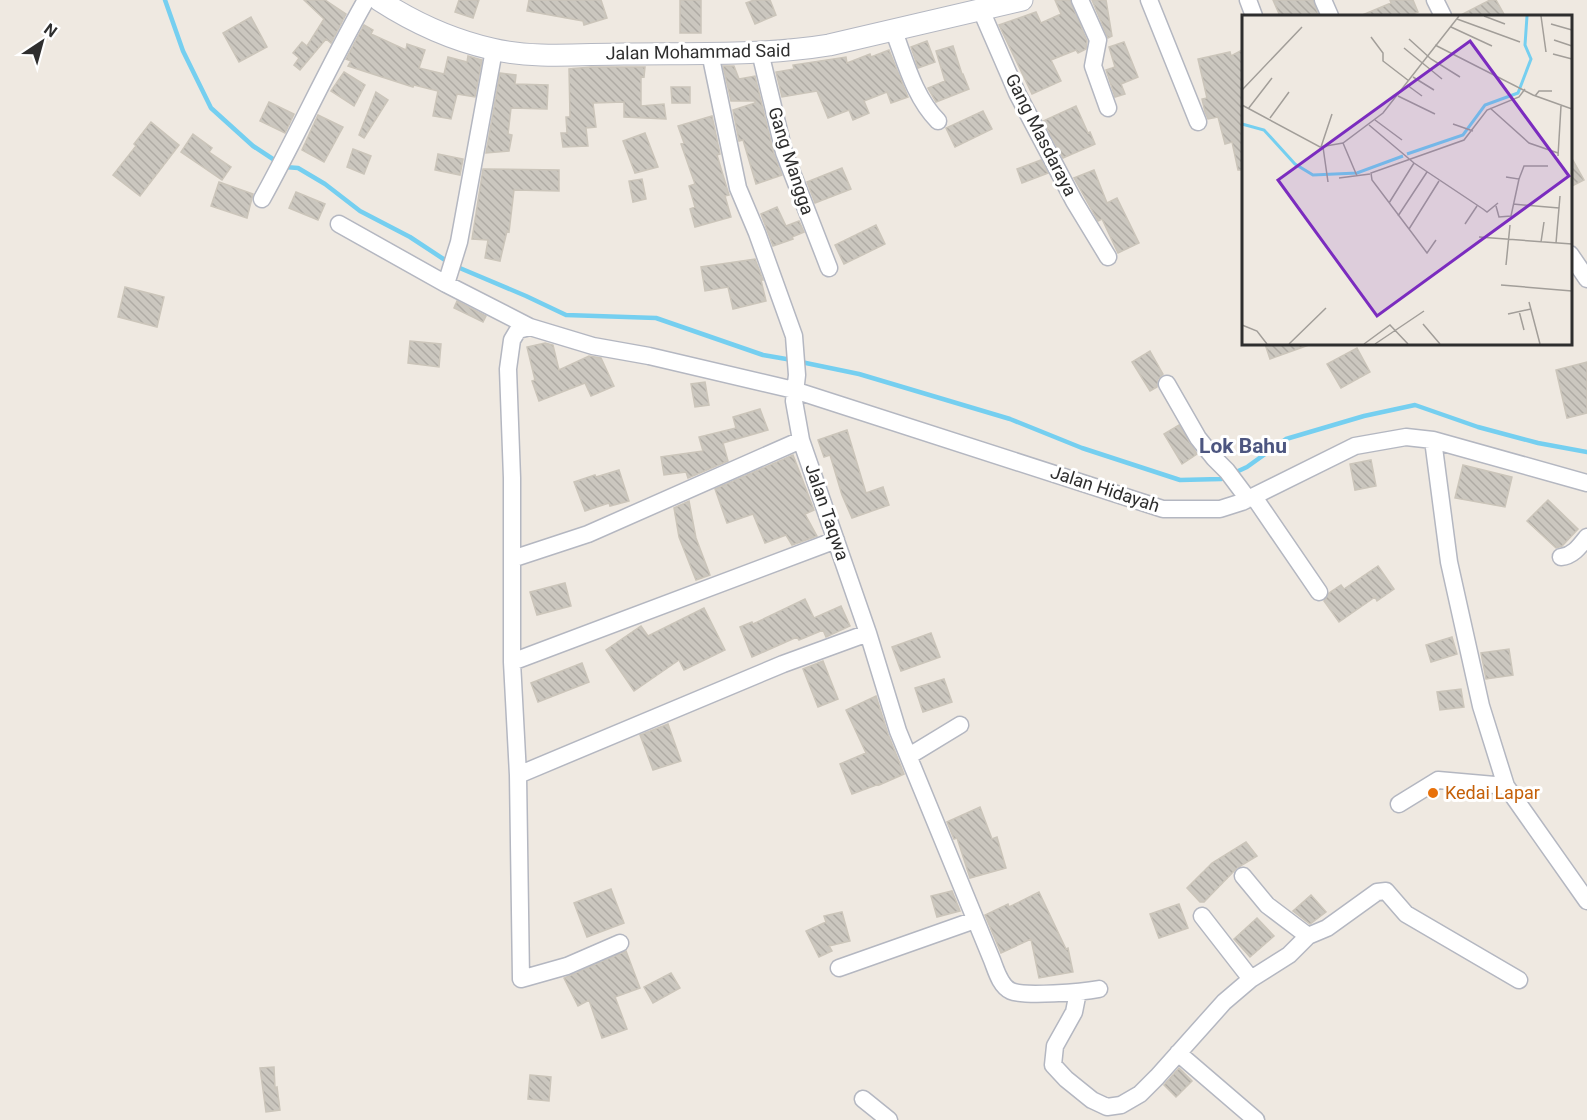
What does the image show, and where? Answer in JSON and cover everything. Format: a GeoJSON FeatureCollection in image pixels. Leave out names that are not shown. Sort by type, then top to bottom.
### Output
{"type":"FeatureCollection","features":[{"type":"Feature","properties":{"kind":"street"},"geometry":{"type":"LineString","coordinates":[[262,200],[332,61],[366,0]]}},
{"type":"Feature","properties":{"kind":"street","name":"Jalan Mohammad Said"},"geometry":{"type":"LineString","coordinates":[[379,0],[399,13],[468,42],[494,50],[548,55],[760,52],[829,45],[1022,0]]}},
{"type":"Feature","properties":{"kind":"street"},"geometry":{"type":"LineString","coordinates":[[1080,0],[1098,40],[1093,66],[1108,108]]}},
{"type":"Feature","properties":{"kind":"street"},"geometry":{"type":"LineString","coordinates":[[1149,0],[1198,122]]}},
{"type":"Feature","properties":{"kind":"street"},"geometry":{"type":"LineString","coordinates":[[1248,0],[1254,15]]}},
{"type":"Feature","properties":{"kind":"street"},"geometry":{"type":"LineString","coordinates":[[1323,0],[1330,15]]}},
{"type":"Feature","properties":{"kind":"street"},"geometry":{"type":"LineString","coordinates":[[1435,0],[1442,15]]}},
{"type":"Feature","properties":{"kind":"street","name":"Gang Masdaraya"},"geometry":{"type":"LineString","coordinates":[[981,10],[1017,93],[1074,201],[1108,257]]}},
{"type":"Feature","properties":{"kind":"street"},"geometry":{"type":"LineString","coordinates":[[893,29],[920,97],[938,121]]}},
{"type":"Feature","properties":{"kind":"street"},"geometry":{"type":"LineString","coordinates":[[448,279],[459,242],[494,50]]}},
{"type":"Feature","properties":{"kind":"street","name":"Jalan Taqwa"},"geometry":{"type":"LineString","coordinates":[[710,52],[738,188],[784,304],[794,336],[795,383],[801,440],[868,633],[898,731],[1001,982],[1010,991],[1026,994],[1078,992]]}},
{"type":"Feature","properties":{"kind":"street","name":"Gang Mangga"},"geometry":{"type":"LineString","coordinates":[[760,52],[784,152],[829,268]]}},
{"type":"Feature","properties":{"kind":"street","name":"Jalan Hidayah"},"geometry":{"type":"LineString","coordinates":[[339,224],[448,279],[530,327],[593,346],[795,383],[1163,509],[1220,508],[1251,498],[1355,446],[1406,437],[1432,440],[1587,483]]}},
{"type":"Feature","properties":{"kind":"street"},"geometry":{"type":"LineString","coordinates":[[1572,257],[1587,279]]}},
{"type":"Feature","properties":{"kind":"street"},"geometry":{"type":"LineString","coordinates":[[530,327],[518,330],[512,340],[508,369],[512,662],[519,775],[521,979],[567,966],[620,943]]}},
{"type":"Feature","properties":{"kind":"street"},"geometry":{"type":"LineString","coordinates":[[1167,384],[1198,438],[1251,498],[1319,592]]}},
{"type":"Feature","properties":{"kind":"street"},"geometry":{"type":"LineString","coordinates":[[512,559],[588,534],[801,440]]}},
{"type":"Feature","properties":{"kind":"street"},"geometry":{"type":"LineString","coordinates":[[1432,440],[1449,562],[1481,706],[1506,786],[1587,901]]}},
{"type":"Feature","properties":{"kind":"street"},"geometry":{"type":"LineString","coordinates":[[1561,557],[1568,556],[1587,537]]}},
{"type":"Feature","properties":{"kind":"street"},"geometry":{"type":"LineString","coordinates":[[512,662],[836,540]]}},
{"type":"Feature","properties":{"kind":"street"},"geometry":{"type":"LineString","coordinates":[[519,775],[783,664],[868,633]]}},
{"type":"Feature","properties":{"kind":"street"},"geometry":{"type":"LineString","coordinates":[[909,756],[960,725]]}},
{"type":"Feature","properties":{"kind":"street"},"geometry":{"type":"LineString","coordinates":[[1399,804],[1438,780],[1506,786]]}},
{"type":"Feature","properties":{"kind":"street"},"geometry":{"type":"LineString","coordinates":[[1243,876],[1267,905],[1308,936]]}},
{"type":"Feature","properties":{"kind":"street"},"geometry":{"type":"LineString","coordinates":[[1099,988],[1078,992],[1074,1012],[1055,1046],[1053,1065],[1092,1100],[1107,1107],[1121,1106],[1140,1094],[1224,1002],[1251,979],[1289,956],[1308,936],[1327,928],[1377,891],[1386,891],[1406,914],[1519,980]]}},
{"type":"Feature","properties":{"kind":"street"},"geometry":{"type":"LineString","coordinates":[[1202,916],[1251,979]]}},
{"type":"Feature","properties":{"kind":"street"},"geometry":{"type":"LineString","coordinates":[[839,968],[975,921]]}},
{"type":"Feature","properties":{"kind":"street"},"geometry":{"type":"LineString","coordinates":[[1178,1053],[1256,1120]]}},
{"type":"Feature","properties":{"kind":"street"},"geometry":{"type":"LineString","coordinates":[[863,1099],[889,1120]]}},
{"type":"Feature","properties":{"kind":"building"},"geometry":{"type":"Polygon","coordinates":[[[304,0],[325,0],[346,14],[331,43],[326,39],[300,70],[294,65],[299,58],[293,53],[302,42],[307,46],[324,19],[304,0]]]}},
{"type":"Feature","properties":{"kind":"building"},"geometry":{"type":"Polygon","coordinates":[[[459,0],[479,0],[473,18],[455,12],[459,0]]]}},
{"type":"Feature","properties":{"kind":"building"},"geometry":{"type":"Polygon","coordinates":[[[529,0],[601,0],[607,18],[584,25],[583,21],[527,11],[529,0]]]}},
{"type":"Feature","properties":{"kind":"building"},"geometry":{"type":"Polygon","coordinates":[[[680,0],[701,0],[701,33],[680,33],[680,0]]]}},
{"type":"Feature","properties":{"kind":"building"},"geometry":{"type":"Polygon","coordinates":[[[754,0],[770,0],[776,15],[755,24],[746,3],[754,0]]]}},
{"type":"Feature","properties":{"kind":"building"},"geometry":{"type":"Polygon","coordinates":[[[1055,0],[1070,0],[1087,41],[1086,49],[1078,53],[1076,50],[1051,60],[1061,81],[1032,94],[999,25],[1036,12],[1041,23],[1061,14],[1055,0]]]}},
{"type":"Feature","properties":{"kind":"building"},"geometry":{"type":"Polygon","coordinates":[[[1092,0],[1106,0],[1112,36],[1108,38],[1092,0]]]}},
{"type":"Feature","properties":{"kind":"building"},"geometry":{"type":"Polygon","coordinates":[[[1273,0],[1313,0],[1319,15],[1280,15],[1273,0]]]}},
{"type":"Feature","properties":{"kind":"building"},"geometry":{"type":"Polygon","coordinates":[[[1390,0],[1413,0],[1418,12],[1410,15],[1362,15],[1391,3],[1390,0]]]}},
{"type":"Feature","properties":{"kind":"building"},"geometry":{"type":"Polygon","coordinates":[[[1490,0],[1496,0],[1504,15],[1461,15],[1490,0]]]}},
{"type":"Feature","properties":{"kind":"building"},"geometry":{"type":"Polygon","coordinates":[[[251,17],[267,47],[239,62],[223,33],[251,17]]]}},
{"type":"Feature","properties":{"kind":"building"},"geometry":{"type":"Polygon","coordinates":[[[364,25],[373,30],[371,34],[406,50],[407,44],[425,50],[419,68],[444,74],[448,57],[467,62],[468,56],[482,60],[475,97],[457,94],[451,119],[433,116],[438,91],[414,85],[413,87],[348,66],[351,61],[346,59],[364,25]]]}},
{"type":"Feature","properties":{"kind":"building"},"geometry":{"type":"Polygon","coordinates":[[[927,41],[935,62],[918,68],[911,47],[927,41]]]}},
{"type":"Feature","properties":{"kind":"building"},"geometry":{"type":"Polygon","coordinates":[[[1124,42],[1138,77],[1121,84],[1125,94],[1115,97],[1106,70],[1115,67],[1109,47],[1124,42]]]}},
{"type":"Feature","properties":{"kind":"building"},"geometry":{"type":"Polygon","coordinates":[[[953,46],[969,89],[936,102],[928,88],[945,81],[936,51],[953,46]]]}},
{"type":"Feature","properties":{"kind":"building"},"geometry":{"type":"Polygon","coordinates":[[[889,50],[908,97],[891,103],[887,92],[864,101],[869,113],[853,120],[849,110],[828,118],[817,91],[782,97],[776,72],[794,69],[793,65],[846,57],[847,63],[889,50]]]}},
{"type":"Feature","properties":{"kind":"building"},"geometry":{"type":"Polygon","coordinates":[[[1242,50],[1242,170],[1238,170],[1232,142],[1225,144],[1218,117],[1208,119],[1205,112],[1202,99],[1207,98],[1198,59],[1230,52],[1231,56],[1242,50]]]}},
{"type":"Feature","properties":{"kind":"building"},"geometry":{"type":"Polygon","coordinates":[[[723,66],[734,66],[739,79],[755,76],[774,154],[782,175],[756,184],[743,140],[739,141],[733,110],[755,103],[755,101],[731,101],[723,66]]]}},
{"type":"Feature","properties":{"kind":"building"},"geometry":{"type":"Polygon","coordinates":[[[645,67],[644,77],[641,76],[641,106],[664,104],[666,119],[624,117],[624,102],[593,103],[596,127],[586,128],[588,146],[563,147],[561,133],[567,133],[566,117],[570,117],[569,69],[645,67]]]}},
{"type":"Feature","properties":{"kind":"building"},"geometry":{"type":"Polygon","coordinates":[[[344,72],[365,85],[354,106],[331,91],[344,72]]]}},
{"type":"Feature","properties":{"kind":"building"},"geometry":{"type":"Polygon","coordinates":[[[500,73],[516,75],[515,84],[548,85],[547,109],[511,108],[508,134],[512,135],[509,151],[486,153],[500,73]]]}},
{"type":"Feature","properties":{"kind":"building"},"geometry":{"type":"Polygon","coordinates":[[[671,87],[690,87],[690,103],[672,103],[671,87]]]}},
{"type":"Feature","properties":{"kind":"building"},"geometry":{"type":"Polygon","coordinates":[[[376,92],[388,100],[364,138],[359,135],[376,92]]]}},
{"type":"Feature","properties":{"kind":"building"},"geometry":{"type":"Polygon","coordinates":[[[269,102],[294,114],[285,133],[260,121],[269,102]]]}},
{"type":"Feature","properties":{"kind":"building"},"geometry":{"type":"Polygon","coordinates":[[[1076,106],[1095,144],[1063,158],[1043,121],[1076,106]]]}},
{"type":"Feature","properties":{"kind":"building"},"geometry":{"type":"Polygon","coordinates":[[[983,111],[992,129],[955,147],[946,128],[983,111]]]}},
{"type":"Feature","properties":{"kind":"building"},"geometry":{"type":"Polygon","coordinates":[[[318,115],[343,127],[324,162],[302,150],[318,115]]]}},
{"type":"Feature","properties":{"kind":"building"},"geometry":{"type":"Polygon","coordinates":[[[712,116],[720,154],[717,155],[729,195],[725,196],[731,217],[695,227],[690,209],[695,207],[689,186],[695,184],[681,144],[684,143],[678,126],[712,116]]]}},
{"type":"Feature","properties":{"kind":"building"},"geometry":{"type":"Polygon","coordinates":[[[151,122],[179,145],[140,196],[113,175],[151,122]]]}},
{"type":"Feature","properties":{"kind":"building"},"geometry":{"type":"Polygon","coordinates":[[[645,133],[658,167],[635,173],[623,141],[645,133]]]}},
{"type":"Feature","properties":{"kind":"building"},"geometry":{"type":"Polygon","coordinates":[[[193,134],[212,148],[209,152],[231,167],[222,180],[181,152],[193,134]]]}},
{"type":"Feature","properties":{"kind":"building"},"geometry":{"type":"Polygon","coordinates":[[[353,149],[371,156],[364,174],[347,167],[353,149]]]}},
{"type":"Feature","properties":{"kind":"building"},"geometry":{"type":"Polygon","coordinates":[[[438,154],[463,159],[460,175],[435,170],[438,154]]]}},
{"type":"Feature","properties":{"kind":"building"},"geometry":{"type":"Polygon","coordinates":[[[1572,159],[1584,180],[1572,186],[1572,159]]]}},
{"type":"Feature","properties":{"kind":"building"},"geometry":{"type":"Polygon","coordinates":[[[1041,160],[1048,173],[1022,183],[1017,169],[1041,160]]]}},
{"type":"Feature","properties":{"kind":"building"},"geometry":{"type":"Polygon","coordinates":[[[842,168],[851,189],[815,203],[807,182],[842,168]]]}},
{"type":"Feature","properties":{"kind":"building"},"geometry":{"type":"Polygon","coordinates":[[[483,169],[559,170],[559,191],[514,190],[509,232],[507,231],[500,261],[485,258],[488,240],[472,239],[483,169]]]}},
{"type":"Feature","properties":{"kind":"building"},"geometry":{"type":"Polygon","coordinates":[[[1094,170],[1107,203],[1117,198],[1139,243],[1118,253],[1102,219],[1098,221],[1074,178],[1094,170]]]}},
{"type":"Feature","properties":{"kind":"building"},"geometry":{"type":"Polygon","coordinates":[[[642,179],[646,199],[633,202],[629,181],[642,179]]]}},
{"type":"Feature","properties":{"kind":"building"},"geometry":{"type":"Polygon","coordinates":[[[219,182],[253,194],[247,218],[211,206],[219,182]]]}},
{"type":"Feature","properties":{"kind":"building"},"geometry":{"type":"Polygon","coordinates":[[[296,192],[325,204],[318,220],[289,208],[296,192]]]}},
{"type":"Feature","properties":{"kind":"building"},"geometry":{"type":"Polygon","coordinates":[[[777,207],[786,226],[799,221],[804,232],[792,237],[793,239],[773,246],[761,214],[777,207]]]}},
{"type":"Feature","properties":{"kind":"building"},"geometry":{"type":"Polygon","coordinates":[[[876,225],[885,244],[844,264],[835,245],[876,225]]]}},
{"type":"Feature","properties":{"kind":"building"},"geometry":{"type":"Polygon","coordinates":[[[755,259],[763,280],[761,280],[766,301],[733,309],[728,287],[705,291],[701,267],[755,259]]]}},
{"type":"Feature","properties":{"kind":"building"},"geometry":{"type":"Polygon","coordinates":[[[125,287],[164,297],[157,327],[118,317],[125,287]]]}},
{"type":"Feature","properties":{"kind":"building"},"geometry":{"type":"Polygon","coordinates":[[[457,301],[486,316],[483,322],[454,308],[457,301]]]}},
{"type":"Feature","properties":{"kind":"building"},"geometry":{"type":"Polygon","coordinates":[[[410,341],[441,344],[439,367],[408,363],[410,341]]]}},
{"type":"Feature","properties":{"kind":"building"},"geometry":{"type":"Polygon","coordinates":[[[545,343],[553,345],[559,370],[589,356],[601,358],[614,386],[591,396],[585,383],[539,401],[532,381],[535,380],[527,347],[545,343]]]}},
{"type":"Feature","properties":{"kind":"building"},"geometry":{"type":"Polygon","coordinates":[[[1265,345],[1309,345],[1270,359],[1265,345]]]}},
{"type":"Feature","properties":{"kind":"building"},"geometry":{"type":"Polygon","coordinates":[[[1357,348],[1370,372],[1341,388],[1327,364],[1357,348]]]}},
{"type":"Feature","properties":{"kind":"building"},"geometry":{"type":"Polygon","coordinates":[[[1150,351],[1163,374],[1158,379],[1157,387],[1150,391],[1132,362],[1150,351]]]}},
{"type":"Feature","properties":{"kind":"building"},"geometry":{"type":"Polygon","coordinates":[[[1587,362],[1587,413],[1567,418],[1556,370],[1587,362]]]}},
{"type":"Feature","properties":{"kind":"building"},"geometry":{"type":"Polygon","coordinates":[[[705,382],[709,405],[695,407],[691,384],[705,382]]]}},
{"type":"Feature","properties":{"kind":"building"},"geometry":{"type":"Polygon","coordinates":[[[760,409],[768,430],[723,443],[728,461],[688,478],[686,472],[664,475],[661,457],[703,451],[699,437],[736,428],[733,417],[760,409]]]}},
{"type":"Feature","properties":{"kind":"building"},"geometry":{"type":"Polygon","coordinates":[[[1179,425],[1197,454],[1182,464],[1164,434],[1179,425]]]}},
{"type":"Feature","properties":{"kind":"building"},"geometry":{"type":"Polygon","coordinates":[[[847,430],[866,493],[883,487],[889,505],[852,518],[842,495],[830,455],[824,457],[818,440],[847,430]]]}},
{"type":"Feature","properties":{"kind":"building"},"geometry":{"type":"Polygon","coordinates":[[[793,455],[814,510],[805,514],[817,536],[792,545],[786,535],[765,543],[753,514],[727,523],[715,489],[793,455]]]}},
{"type":"Feature","properties":{"kind":"building"},"geometry":{"type":"Polygon","coordinates":[[[1371,460],[1376,486],[1355,490],[1350,464],[1371,460]]]}},
{"type":"Feature","properties":{"kind":"building"},"geometry":{"type":"Polygon","coordinates":[[[1463,465],[1512,477],[1505,507],[1455,498],[1463,465]]]}},
{"type":"Feature","properties":{"kind":"building"},"geometry":{"type":"Polygon","coordinates":[[[619,470],[629,501],[610,506],[609,503],[585,511],[574,482],[619,470]]]}},
{"type":"Feature","properties":{"kind":"building"},"geometry":{"type":"Polygon","coordinates":[[[1548,500],[1578,529],[1562,546],[1556,548],[1527,521],[1548,500]]]}},
{"type":"Feature","properties":{"kind":"building"},"geometry":{"type":"Polygon","coordinates":[[[689,501],[696,538],[710,575],[696,580],[679,537],[674,508],[689,501]]]}},
{"type":"Feature","properties":{"kind":"building"},"geometry":{"type":"Polygon","coordinates":[[[1378,566],[1394,589],[1377,601],[1375,597],[1339,622],[1324,601],[1329,593],[1341,585],[1344,589],[1378,566]]]}},
{"type":"Feature","properties":{"kind":"building"},"geometry":{"type":"Polygon","coordinates":[[[565,583],[571,606],[537,615],[530,592],[565,583]]]}},
{"type":"Feature","properties":{"kind":"building"},"geometry":{"type":"Polygon","coordinates":[[[805,599],[814,618],[841,606],[850,626],[826,637],[823,630],[799,640],[797,637],[752,657],[740,627],[752,622],[753,624],[805,599]]]}},
{"type":"Feature","properties":{"kind":"building"},"geometry":{"type":"Polygon","coordinates":[[[704,608],[725,650],[684,670],[679,660],[634,691],[606,650],[641,626],[648,636],[704,608]]]}},
{"type":"Feature","properties":{"kind":"building"},"geometry":{"type":"Polygon","coordinates":[[[931,633],[940,657],[901,671],[892,647],[931,633]]]}},
{"type":"Feature","properties":{"kind":"building"},"geometry":{"type":"Polygon","coordinates":[[[1452,637],[1457,654],[1431,662],[1426,645],[1452,637]]]}},
{"type":"Feature","properties":{"kind":"building"},"geometry":{"type":"Polygon","coordinates":[[[1509,649],[1513,675],[1486,679],[1481,653],[1509,649]]]}},
{"type":"Feature","properties":{"kind":"building"},"geometry":{"type":"Polygon","coordinates":[[[823,661],[838,699],[818,707],[803,669],[823,661]]]}},
{"type":"Feature","properties":{"kind":"building"},"geometry":{"type":"Polygon","coordinates":[[[582,663],[589,682],[538,702],[531,683],[582,663]]]}},
{"type":"Feature","properties":{"kind":"building"},"geometry":{"type":"Polygon","coordinates":[[[944,679],[952,702],[923,712],[915,688],[944,679]]]}},
{"type":"Feature","properties":{"kind":"building"},"geometry":{"type":"Polygon","coordinates":[[[1461,689],[1464,707],[1440,710],[1437,692],[1461,689]]]}},
{"type":"Feature","properties":{"kind":"building"},"geometry":{"type":"Polygon","coordinates":[[[876,696],[904,774],[852,794],[840,764],[866,753],[846,710],[876,696]]]}},
{"type":"Feature","properties":{"kind":"building"},"geometry":{"type":"Polygon","coordinates":[[[668,724],[681,761],[653,770],[640,735],[668,724]]]}},
{"type":"Feature","properties":{"kind":"building"},"geometry":{"type":"Polygon","coordinates":[[[980,807],[992,839],[997,837],[1006,868],[970,878],[957,838],[954,839],[947,822],[980,807]]]}},
{"type":"Feature","properties":{"kind":"building"},"geometry":{"type":"Polygon","coordinates":[[[1246,842],[1257,856],[1237,868],[1204,902],[1200,902],[1187,888],[1212,863],[1246,842]]]}},
{"type":"Feature","properties":{"kind":"building"},"geometry":{"type":"Polygon","coordinates":[[[611,889],[624,923],[587,937],[574,903],[611,889]]]}},
{"type":"Feature","properties":{"kind":"building"},"geometry":{"type":"Polygon","coordinates":[[[952,891],[960,911],[937,917],[931,896],[952,891]]]}},
{"type":"Feature","properties":{"kind":"building"},"geometry":{"type":"Polygon","coordinates":[[[1039,892],[1066,949],[1068,948],[1073,972],[1039,978],[1031,939],[1001,953],[985,915],[1008,904],[1009,907],[1039,892]]]}},
{"type":"Feature","properties":{"kind":"building"},"geometry":{"type":"Polygon","coordinates":[[[1311,895],[1326,912],[1310,924],[1293,911],[1311,895]]]}},
{"type":"Feature","properties":{"kind":"building"},"geometry":{"type":"Polygon","coordinates":[[[1179,904],[1188,928],[1159,938],[1150,914],[1179,904]]]}},
{"type":"Feature","properties":{"kind":"building"},"geometry":{"type":"Polygon","coordinates":[[[842,912],[850,941],[829,946],[832,951],[819,957],[806,931],[826,922],[824,916],[842,912]]]}},
{"type":"Feature","properties":{"kind":"building"},"geometry":{"type":"Polygon","coordinates":[[[1257,918],[1274,936],[1250,957],[1234,939],[1257,918]]]}},
{"type":"Feature","properties":{"kind":"building"},"geometry":{"type":"Polygon","coordinates":[[[626,951],[640,988],[615,997],[627,1029],[602,1038],[589,1000],[578,1006],[564,978],[626,951]]]}},
{"type":"Feature","properties":{"kind":"building"},"geometry":{"type":"Polygon","coordinates":[[[671,973],[680,988],[653,1003],[644,987],[671,973]]]}},
{"type":"Feature","properties":{"kind":"building"},"geometry":{"type":"Polygon","coordinates":[[[274,1067],[275,1088],[277,1087],[280,1110],[266,1112],[260,1068],[274,1067]]]}},
{"type":"Feature","properties":{"kind":"building"},"geometry":{"type":"Polygon","coordinates":[[[1179,1068],[1192,1081],[1176,1097],[1164,1085],[1179,1068]]]}},
{"type":"Feature","properties":{"kind":"building"},"geometry":{"type":"Polygon","coordinates":[[[530,1075],[551,1077],[549,1101],[528,1099],[530,1075]]]}},
{"type":"Feature","properties":{"kind":"waterway"},"geometry":{"type":"LineString","coordinates":[[165,0],[183,51],[211,108],[253,146],[285,167],[298,168],[325,184],[360,211],[410,237],[448,262]]}},
{"type":"Feature","properties":{"kind":"waterway"},"geometry":{"type":"LineString","coordinates":[[455,266],[566,315],[656,318],[763,355],[792,360]]}},
{"type":"Feature","properties":{"kind":"waterway"},"geometry":{"type":"LineString","coordinates":[[801,362],[859,374],[1010,419],[1082,448],[1180,480],[1221,479],[1226,476]]}},
{"type":"Feature","properties":{"kind":"waterway"},"geometry":{"type":"LineString","coordinates":[[1234,473],[1247,467],[1286,439],[1364,416],[1415,405],[1478,427],[1538,443],[1587,452]]}},
{"type":"Feature","properties":{"kind":"place","name":"Kedai Lapar"},"geometry":{"type":"Point","coordinates":[1433,793]}},
{"type":"Feature","properties":{"kind":"district","name":"Lok Bahu"},"geometry":{"type":"Point","coordinates":[1243,446]}}]}
